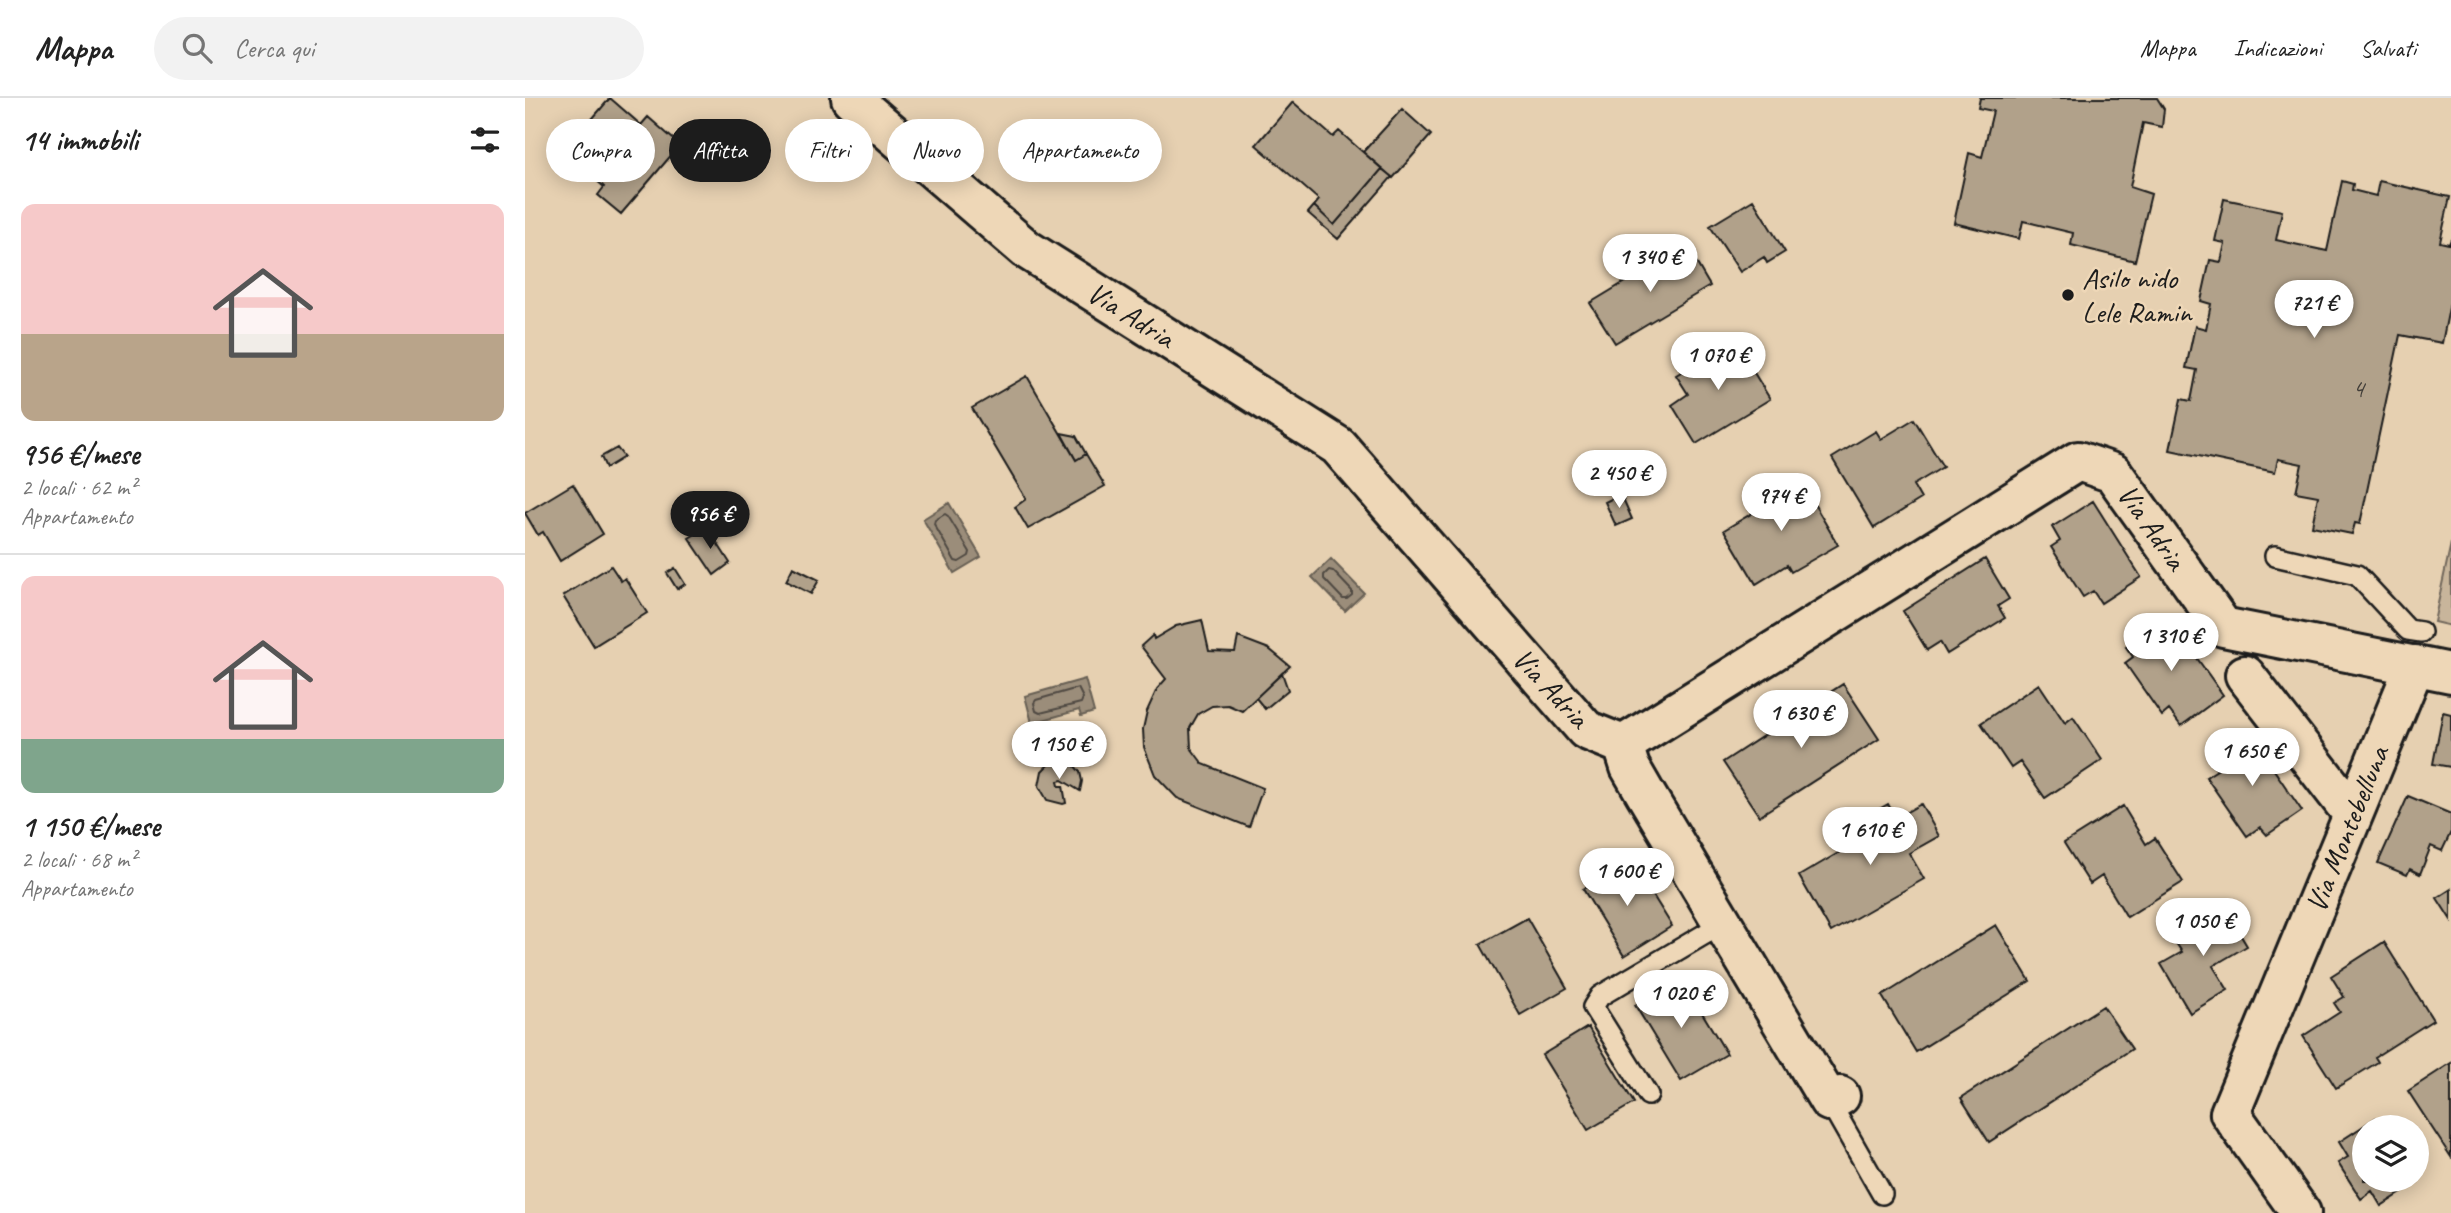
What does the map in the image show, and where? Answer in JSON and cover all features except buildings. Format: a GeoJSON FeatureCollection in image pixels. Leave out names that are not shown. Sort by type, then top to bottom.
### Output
{"type":"FeatureCollection","features":[{"type":"Feature","properties":{"kind":"street","name":"Via Adria"},"geometry":{"type":"LineString","coordinates":[[851,98],[1026,249],[1338,446],[1585,730],[1623,745],[2078,461],[2113,473],[2223,627],[2427,648]]}},
{"type":"Feature","properties":{"kind":"street","name":"Via Montebelluna"},"geometry":{"type":"LineString","coordinates":[[2301,1213],[2230,1113],[2352,813],[2427,648]]}},
{"type":"Feature","properties":{"kind":"street"},"geometry":{"type":"LineString","coordinates":[[2245,675],[2352,813]]}},
{"type":"Feature","properties":{"kind":"street"},"geometry":{"type":"LineString","coordinates":[[1623,745],[1630,767],[1722,924],[1834,1098]]}},
{"type":"Feature","properties":{"kind":"lane"},"geometry":{"type":"LineString","coordinates":[[2275,556],[2357,575],[2427,648]]}},
{"type":"Feature","properties":{"kind":"lane"},"geometry":{"type":"LineString","coordinates":[[1648,1095],[1593,1007],[1600,996],[1722,924]]}},
{"type":"Feature","properties":{"kind":"lane"},"geometry":{"type":"LineString","coordinates":[[1834,1098],[1882,1194]]}},
{"type":"Feature","properties":{"kind":"shaded area"},"geometry":{"type":"Polygon","coordinates":[[[2451,543],[2451,626],[2434,622],[2451,543]]]}},
{"type":"Feature","properties":{"kind":"water"},"geometry":{"type":"Polygon","coordinates":[[[949,503],[981,557],[954,573],[923,519],[949,503]]]}},
{"type":"Feature","properties":{"kind":"water"},"geometry":{"type":"Polygon","coordinates":[[[1331,559],[1364,593],[1345,611],[1312,577],[1331,559]]]}},
{"type":"Feature","properties":{"kind":"water"},"geometry":{"type":"Polygon","coordinates":[[[1085,679],[1094,712],[1081,716],[1079,710],[1032,723],[1025,696],[1085,679]]]}},
{"type":"Feature","properties":{"kind":"place","name":"Asilo nido Lele Ramin"},"geometry":{"type":"Point","coordinates":[2068,295]}}]}
